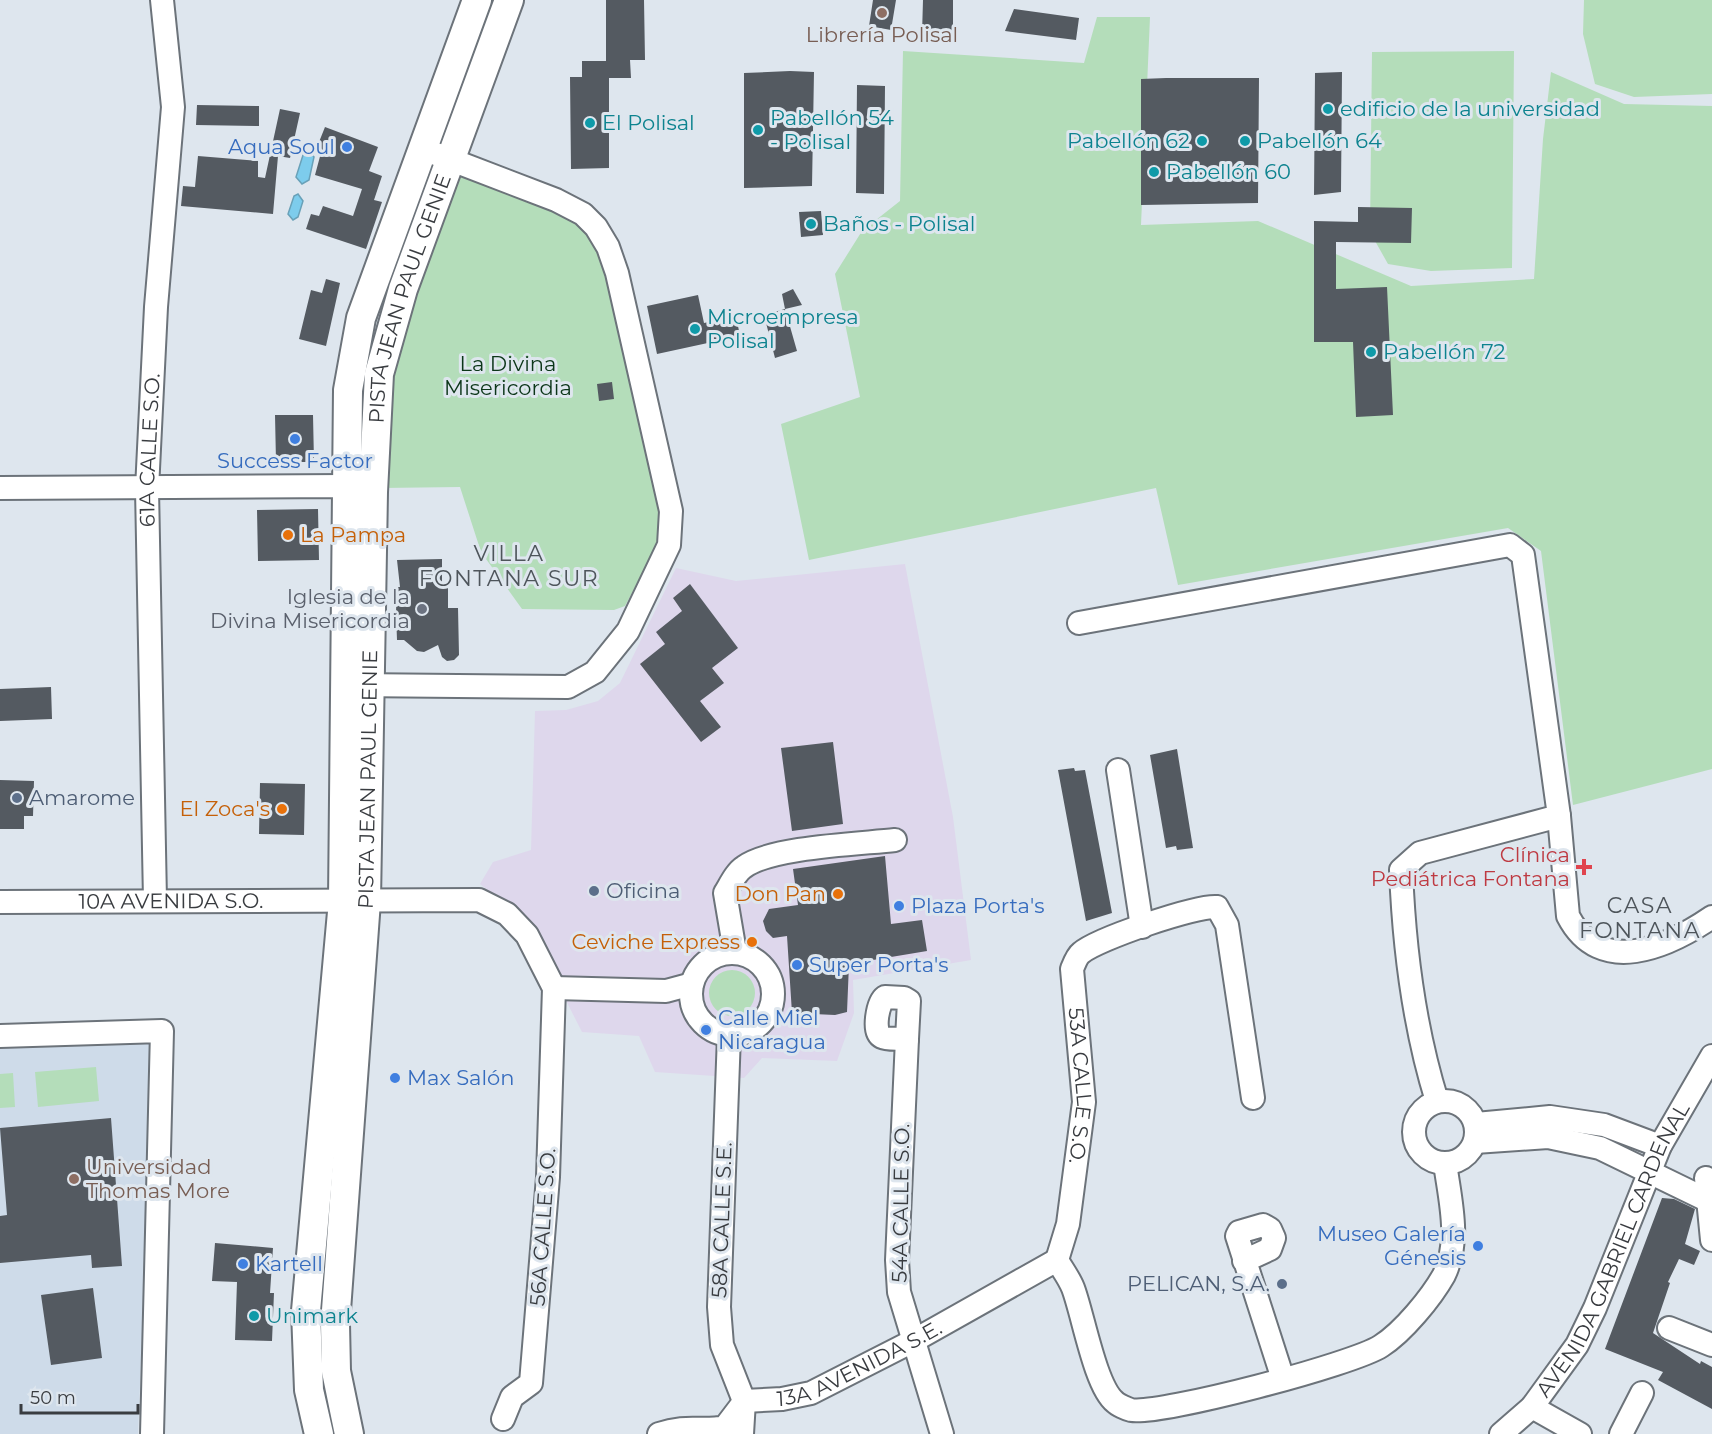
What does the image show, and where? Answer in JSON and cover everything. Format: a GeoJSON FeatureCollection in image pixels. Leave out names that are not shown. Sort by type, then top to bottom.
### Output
{"type":"FeatureCollection","features":[{"type":"Feature","properties":{"kind":"main road","name":"PISTA JEAN PAUL GENIE"},"geometry":{"type":"LineString","coordinates":[[348,1434],[336,1371],[334,1324],[354,901],[358,685],[360,489],[348,390],[362,318],[420,149],[477,0]]}},
{"type":"Feature","properties":{"kind":"main road","name":"PISTA JEAN PAUL GENIE"},"geometry":{"type":"LineString","coordinates":[[360,489],[379,374],[403,289],[509,0]]}},
{"type":"Feature","properties":{"kind":"main road","name":"PISTA JEAN PAUL GENIE"},"geometry":{"type":"LineString","coordinates":[[319,1434],[309,1390],[306,1311],[354,901]]}},
{"type":"Feature","properties":{"kind":"street","name":"61A CALLE S.O."},"geometry":{"type":"LineString","coordinates":[[155,900],[147,489],[156,307],[172,107],[162,0]]}},
{"type":"Feature","properties":{"kind":"street"},"geometry":{"type":"LineString","coordinates":[[358,685],[567,687],[595,672],[628,631],[669,545],[671,511],[617,273],[608,247],[596,227],[583,214],[556,200],[450,158],[420,149]]}},
{"type":"Feature","properties":{"kind":"street"},"geometry":{"type":"LineString","coordinates":[[0,488],[360,489]]}},
{"type":"Feature","properties":{"kind":"street"},"geometry":{"type":"LineString","coordinates":[[1079,623],[1510,545],[1523,555],[1559,816],[1568,916],[1574,927],[1591,945],[1623,954],[1666,942],[1712,917]]}},
{"type":"Feature","properties":{"kind":"street"},"geometry":{"type":"LineString","coordinates":[[1118,770],[1142,927],[1205,906],[1217,907],[1227,925],[1253,1098]]}},
{"type":"Feature","properties":{"kind":"street"},"geometry":{"type":"LineString","coordinates":[[1437,1101],[1425,1062],[1403,921],[1401,870],[1420,853],[1559,816]]}},
{"type":"Feature","properties":{"kind":"street"},"geometry":{"type":"LineString","coordinates":[[735,952],[725,893],[743,867],[767,857],[895,840]]}},
{"type":"Feature","properties":{"kind":"street","name":"10A AVENIDA S.O."},"geometry":{"type":"LineString","coordinates":[[0,902],[479,900],[507,914],[527,935],[554,988]]}},
{"type":"Feature","properties":{"kind":"street","name":"53A CALLE S.O."},"geometry":{"type":"LineString","coordinates":[[1057,1260],[1068,1224],[1084,1102],[1072,969],[1080,953],[1096,944],[1142,927]]}},
{"type":"Feature","properties":{"kind":"street"},"geometry":{"type":"LineString","coordinates":[[735,952],[749,956],[761,964],[771,983],[772,1004],[766,1017],[756,1027],[743,1034],[729,1035],[715,1032],[703,1024],[695,1012],[691,998],[692,984],[698,970],[708,960],[721,954],[735,952]]}},
{"type":"Feature","properties":{"kind":"street"},"geometry":{"type":"LineString","coordinates":[[554,988],[666,992],[692,984]]}},
{"type":"Feature","properties":{"kind":"street","name":"56A CALLE S.O."},"geometry":{"type":"LineString","coordinates":[[503,1419],[512,1397],[531,1383],[548,1177],[554,988]]}},
{"type":"Feature","properties":{"kind":"street"},"geometry":{"type":"LineString","coordinates":[[0,1036],[162,1031],[152,1434]]}},
{"type":"Feature","properties":{"kind":"street","name":"58A CALLE S.E."},"geometry":{"type":"LineString","coordinates":[[729,1035],[719,1307],[722,1345],[744,1401]]}},
{"type":"Feature","properties":{"kind":"street","name":"54A CALLE S.O."},"geometry":{"type":"LineString","coordinates":[[907,1039],[897,1260],[899,1292],[942,1434]]}},
{"type":"Feature","properties":{"kind":"street","name":"AVENIDA GABRIEL CARDENAL"},"geometry":{"type":"LineString","coordinates":[[1501,1434],[1532,1407],[1577,1345],[1595,1308],[1660,1146],[1712,1056]]}},
{"type":"Feature","properties":{"kind":"street"},"geometry":{"type":"LineString","coordinates":[[1448,1100],[1461,1104],[1468,1110],[1475,1133],[1466,1155],[1445,1163],[1431,1160],[1416,1144],[1414,1134],[1418,1115],[1437,1101],[1448,1100]]}},
{"type":"Feature","properties":{"kind":"street"},"geometry":{"type":"LineString","coordinates":[[1475,1133],[1550,1117],[1604,1125],[1660,1146]]}},
{"type":"Feature","properties":{"kind":"street"},"geometry":{"type":"LineString","coordinates":[[1475,1133],[1548,1137],[1600,1148],[1650,1171],[1706,1189],[1712,1240]]}},
{"type":"Feature","properties":{"kind":"street"},"geometry":{"type":"LineString","coordinates":[[1057,1260],[1072,1286],[1104,1387],[1115,1402],[1131,1410],[1152,1409],[1284,1379],[1343,1363],[1381,1347],[1408,1323],[1443,1276],[1452,1255],[1454,1232],[1445,1163]]}},
{"type":"Feature","properties":{"kind":"street","name":"13A AVENIDA S.E."},"geometry":{"type":"LineString","coordinates":[[659,1434],[688,1426],[714,1429],[725,1427],[744,1401],[782,1399],[811,1393],[915,1340],[1057,1260]]}},
{"type":"Feature","properties":{"kind":"street"},"geometry":{"type":"LineString","coordinates":[[1244,1261],[1284,1379]]}},
{"type":"Feature","properties":{"kind":"street"},"geometry":{"type":"LineString","coordinates":[[1669,1328],[1712,1345]]}},
{"type":"Feature","properties":{"kind":"street"},"geometry":{"type":"LineString","coordinates":[[1621,1434],[1642,1393]]}},
{"type":"Feature","properties":{"kind":"street"},"geometry":{"type":"LineString","coordinates":[[742,1434],[744,1401]]}},
{"type":"Feature","properties":{"kind":"street"},"geometry":{"type":"LineString","coordinates":[[1532,1407],[1580,1434]]}},
{"type":"Feature","properties":{"kind":"shaded area"},"geometry":{"type":"Polygon","coordinates":[[[905,564],[953,817],[971,960],[853,980],[854,1013],[837,1061],[762,1058],[744,1078],[655,1072],[639,1036],[582,1032],[524,918],[480,884],[493,862],[531,850],[535,711],[566,710],[598,701],[620,683],[676,568],[736,581],[905,564]]]}},
{"type":"Feature","properties":{"kind":"shaded area","name":"Universidad Thomas More"},"geometry":{"type":"Polygon","coordinates":[[[154,1037],[138,1434],[0,1434],[0,1046],[154,1037]]]}},
{"type":"Feature","properties":{"kind":"green space"},"geometry":{"type":"Polygon","coordinates":[[[1584,0],[1712,0],[1712,94],[1634,97],[1595,84],[1583,34],[1584,0]]]}},
{"type":"Feature","properties":{"kind":"green space"},"geometry":{"type":"Polygon","coordinates":[[[1097,17],[1150,17],[1141,225],[1258,221],[1411,286],[1534,279],[1543,139],[1551,72],[1624,104],[1712,106],[1712,769],[1573,805],[1541,551],[1508,528],[1178,585],[1156,488],[809,560],[781,424],[860,397],[835,274],[862,231],[900,201],[903,51],[1084,63],[1097,17]]]}},
{"type":"Feature","properties":{"kind":"green space"},"geometry":{"type":"Polygon","coordinates":[[[1514,51],[1512,268],[1431,271],[1388,264],[1370,232],[1372,52],[1514,51]]]}},
{"type":"Feature","properties":{"kind":"green space","name":"La Divina Misericordia"},"geometry":{"type":"Polygon","coordinates":[[[453,168],[577,217],[590,231],[608,278],[661,512],[662,537],[625,606],[614,610],[522,609],[481,552],[460,487],[381,488],[384,397],[453,168]]]}},
{"type":"Feature","properties":{"kind":"green space"},"geometry":{"type":"Polygon","coordinates":[[[732,970],[748,977],[755,993],[748,1009],[732,1016],[716,1009],[709,993],[716,977],[732,970]]]}},
{"type":"Feature","properties":{"kind":"green space"},"geometry":{"type":"Polygon","coordinates":[[[96,1067],[99,1101],[38,1107],[35,1072],[96,1067]]]}},
{"type":"Feature","properties":{"kind":"green space"},"geometry":{"type":"Polygon","coordinates":[[[13,1073],[15,1107],[0,1108],[0,1074],[13,1073]]]}},
{"type":"Feature","properties":{"kind":"water"},"geometry":{"type":"Polygon","coordinates":[[[304,152],[310,152],[314,157],[309,180],[302,184],[296,177],[304,152]]]}},
{"type":"Feature","properties":{"kind":"water"},"geometry":{"type":"Polygon","coordinates":[[[298,194],[303,201],[298,217],[293,220],[288,214],[294,196],[298,194]]]}},
{"type":"Feature","properties":{"kind":"building","name":"El Polisal"},"geometry":{"type":"Polygon","coordinates":[[[606,0],[644,0],[645,60],[630,60],[631,78],[609,78],[609,168],[571,169],[570,77],[582,77],[582,61],[606,61],[606,0]]]}},
{"type":"Feature","properties":{"kind":"building","name":"Librería Polisal"},"geometry":{"type":"Polygon","coordinates":[[[873,0],[896,0],[891,30],[869,26],[873,0]]]}},
{"type":"Feature","properties":{"kind":"building"},"geometry":{"type":"Polygon","coordinates":[[[923,0],[953,0],[953,35],[922,34],[923,0]]]}},
{"type":"Feature","properties":{"kind":"building"},"geometry":{"type":"Polygon","coordinates":[[[1014,9],[1079,18],[1076,40],[1005,31],[1014,9]]]}},
{"type":"Feature","properties":{"kind":"building"},"geometry":{"type":"Polygon","coordinates":[[[814,72],[812,186],[744,188],[744,73],[814,72]]]}},
{"type":"Feature","properties":{"kind":"building","name":"edificio de la universidad"},"geometry":{"type":"Polygon","coordinates":[[[1342,72],[1341,192],[1314,195],[1315,73],[1342,72]]]}},
{"type":"Feature","properties":{"kind":"building"},"geometry":{"type":"Polygon","coordinates":[[[1259,78],[1258,203],[1141,205],[1141,79],[1259,78]]]}},
{"type":"Feature","properties":{"kind":"building"},"geometry":{"type":"Polygon","coordinates":[[[857,85],[885,86],[884,194],[856,193],[857,85]]]}},
{"type":"Feature","properties":{"kind":"building"},"geometry":{"type":"Polygon","coordinates":[[[197,105],[259,106],[259,126],[196,125],[197,105]]]}},
{"type":"Feature","properties":{"kind":"building"},"geometry":{"type":"Polygon","coordinates":[[[280,109],[300,113],[290,158],[278,156],[273,214],[181,206],[183,186],[195,187],[198,156],[258,161],[258,177],[265,178],[280,109]]]}},
{"type":"Feature","properties":{"kind":"building"},"geometry":{"type":"Polygon","coordinates":[[[325,127],[378,147],[369,171],[382,176],[374,200],[382,202],[366,249],[306,229],[311,214],[319,216],[323,206],[353,216],[362,189],[315,175],[322,149],[317,147],[325,127]]]}},
{"type":"Feature","properties":{"kind":"building"},"geometry":{"type":"Polygon","coordinates":[[[1358,207],[1412,208],[1411,243],[1336,242],[1336,289],[1387,287],[1393,415],[1356,417],[1353,342],[1314,342],[1314,221],[1358,222],[1358,207]]]}},
{"type":"Feature","properties":{"kind":"building","name":"Baños - Polisal"},"geometry":{"type":"Polygon","coordinates":[[[821,211],[823,235],[801,237],[799,212],[821,211]]]}},
{"type":"Feature","properties":{"kind":"building"},"geometry":{"type":"Polygon","coordinates":[[[326,279],[340,283],[326,346],[299,339],[311,290],[322,293],[326,279]]]}},
{"type":"Feature","properties":{"kind":"building"},"geometry":{"type":"Polygon","coordinates":[[[793,289],[802,305],[785,309],[782,294],[793,289]]]}},
{"type":"Feature","properties":{"kind":"building","name":"Microempresa Polisal"},"geometry":{"type":"Polygon","coordinates":[[[698,295],[704,323],[736,316],[740,336],[657,354],[647,306],[698,295]]]}},
{"type":"Feature","properties":{"kind":"building"},"geometry":{"type":"Polygon","coordinates":[[[785,309],[797,351],[775,358],[764,315],[785,309]]]}},
{"type":"Feature","properties":{"kind":"building"},"geometry":{"type":"Polygon","coordinates":[[[612,382],[614,399],[599,401],[597,384],[612,382]]]}},
{"type":"Feature","properties":{"kind":"building","name":"Success Factor"},"geometry":{"type":"Polygon","coordinates":[[[275,415],[313,415],[314,462],[276,462],[275,415]]]}},
{"type":"Feature","properties":{"kind":"building","name":"La Pampa"},"geometry":{"type":"Polygon","coordinates":[[[318,509],[319,560],[258,561],[257,510],[318,509]]]}},
{"type":"Feature","properties":{"kind":"building","name":"Iglesia de la Divina Misericordia"},"geometry":{"type":"Polygon","coordinates":[[[442,559],[442,586],[448,585],[448,608],[458,608],[459,655],[454,660],[447,661],[442,657],[438,645],[424,652],[417,651],[404,640],[397,640],[397,587],[400,587],[397,560],[442,559]]]}},
{"type":"Feature","properties":{"kind":"building"},"geometry":{"type":"Polygon","coordinates":[[[690,584],[738,648],[712,668],[724,683],[700,701],[721,727],[701,742],[640,664],[665,644],[656,632],[682,611],[673,598],[690,584]]]}},
{"type":"Feature","properties":{"kind":"building"},"geometry":{"type":"Polygon","coordinates":[[[51,687],[52,719],[0,721],[0,689],[51,687]]]}},
{"type":"Feature","properties":{"kind":"building"},"geometry":{"type":"Polygon","coordinates":[[[833,742],[843,824],[792,831],[781,748],[833,742]]]}},
{"type":"Feature","properties":{"kind":"building"},"geometry":{"type":"Polygon","coordinates":[[[1177,749],[1193,848],[1177,850],[1176,846],[1166,848],[1150,755],[1177,749]]]}},
{"type":"Feature","properties":{"kind":"building"},"geometry":{"type":"Polygon","coordinates":[[[1074,768],[1075,771],[1085,770],[1112,913],[1086,921],[1058,770],[1074,768]]]}},
{"type":"Feature","properties":{"kind":"building","name":"Amarome"},"geometry":{"type":"Polygon","coordinates":[[[0,780],[34,781],[33,816],[24,816],[24,829],[0,829],[0,780]]]}},
{"type":"Feature","properties":{"kind":"building","name":"El Zoca's"},"geometry":{"type":"Polygon","coordinates":[[[260,783],[305,784],[304,835],[259,834],[260,783]]]}},
{"type":"Feature","properties":{"kind":"building"},"geometry":{"type":"Polygon","coordinates":[[[885,856],[891,924],[922,920],[927,951],[849,964],[847,1012],[835,1015],[792,1013],[787,936],[773,938],[766,931],[763,921],[769,909],[798,905],[793,869],[885,856]]]}},
{"type":"Feature","properties":{"kind":"building"},"geometry":{"type":"Polygon","coordinates":[[[111,1118],[122,1266],[92,1268],[91,1255],[0,1263],[0,1216],[7,1215],[0,1128],[111,1118]]]}},
{"type":"Feature","properties":{"kind":"building"},"geometry":{"type":"Polygon","coordinates":[[[1662,1198],[1674,1199],[1695,1209],[1685,1244],[1700,1251],[1694,1265],[1679,1259],[1668,1282],[1670,1283],[1653,1333],[1700,1364],[1701,1361],[1712,1367],[1712,1409],[1658,1380],[1663,1372],[1605,1349],[1662,1198]]]}},
{"type":"Feature","properties":{"kind":"building"},"geometry":{"type":"Polygon","coordinates":[[[215,1243],[273,1248],[270,1293],[274,1293],[272,1341],[235,1340],[237,1282],[212,1281],[215,1243]]]}},
{"type":"Feature","properties":{"kind":"building"},"geometry":{"type":"Polygon","coordinates":[[[93,1288],[102,1358],[51,1365],[41,1295],[93,1288]]]}},
{"type":"Feature","properties":{"kind":"place","name":"Librería Polisal"},"geometry":{"type":"Point","coordinates":[882,13]}},
{"type":"Feature","properties":{"kind":"place","name":"edificio de la universidad"},"geometry":{"type":"Point","coordinates":[1328,109]}},
{"type":"Feature","properties":{"kind":"place","name":"El Polisal"},"geometry":{"type":"Point","coordinates":[590,123]}},
{"type":"Feature","properties":{"kind":"place","name":"Pabellón 54 - Polisal"},"geometry":{"type":"Point","coordinates":[758,130]}},
{"type":"Feature","properties":{"kind":"place","name":"Pabellón 62"},"geometry":{"type":"Point","coordinates":[1202,141]}},
{"type":"Feature","properties":{"kind":"place","name":"Pabellón 64"},"geometry":{"type":"Point","coordinates":[1245,141]}},
{"type":"Feature","properties":{"kind":"place","name":"Aqua Soul"},"geometry":{"type":"Point","coordinates":[347,147]}},
{"type":"Feature","properties":{"kind":"place","name":"Pabellón 60"},"geometry":{"type":"Point","coordinates":[1154,172]}},
{"type":"Feature","properties":{"kind":"place","name":"Baños - Polisal"},"geometry":{"type":"Point","coordinates":[811,224]}},
{"type":"Feature","properties":{"kind":"place","name":"Microempresa Polisal"},"geometry":{"type":"Point","coordinates":[695,329]}},
{"type":"Feature","properties":{"kind":"place","name":"Pabellón 72"},"geometry":{"type":"Point","coordinates":[1371,352]}},
{"type":"Feature","properties":{"kind":"place","name":"Success Factor"},"geometry":{"type":"Point","coordinates":[295,439]}},
{"type":"Feature","properties":{"kind":"place","name":"La Pampa"},"geometry":{"type":"Point","coordinates":[288,535]}},
{"type":"Feature","properties":{"kind":"place","name":"Iglesia de la Divina Misericordia"},"geometry":{"type":"Point","coordinates":[422,609]}},
{"type":"Feature","properties":{"kind":"place","name":"Amarome"},"geometry":{"type":"Point","coordinates":[17,798]}},
{"type":"Feature","properties":{"kind":"place","name":"El Zoca's"},"geometry":{"type":"Point","coordinates":[282,809]}},
{"type":"Feature","properties":{"kind":"place","name":"Clínica Pediátrica Fontana"},"geometry":{"type":"Point","coordinates":[1584,867]}},
{"type":"Feature","properties":{"kind":"place","name":"Oficina"},"geometry":{"type":"Point","coordinates":[594,891]}},
{"type":"Feature","properties":{"kind":"place","name":"Don Pan"},"geometry":{"type":"Point","coordinates":[838,894]}},
{"type":"Feature","properties":{"kind":"place","name":"Plaza Porta's"},"geometry":{"type":"Point","coordinates":[899,906]}},
{"type":"Feature","properties":{"kind":"place","name":"Ceviche Express"},"geometry":{"type":"Point","coordinates":[752,942]}},
{"type":"Feature","properties":{"kind":"place","name":"Super Porta's"},"geometry":{"type":"Point","coordinates":[797,965]}},
{"type":"Feature","properties":{"kind":"place","name":"Calle Miel Nicaragua"},"geometry":{"type":"Point","coordinates":[706,1030]}},
{"type":"Feature","properties":{"kind":"place","name":"Max Salón"},"geometry":{"type":"Point","coordinates":[395,1078]}},
{"type":"Feature","properties":{"kind":"place","name":"Universidad Thomas More"},"geometry":{"type":"Point","coordinates":[74,1179]}},
{"type":"Feature","properties":{"kind":"place","name":"Museo Galería Génesis"},"geometry":{"type":"Point","coordinates":[1478,1246]}},
{"type":"Feature","properties":{"kind":"place","name":"Kartell"},"geometry":{"type":"Point","coordinates":[243,1264]}},
{"type":"Feature","properties":{"kind":"place","name":"PELICAN, S.A."},"geometry":{"type":"Point","coordinates":[1282,1284]}},
{"type":"Feature","properties":{"kind":"place","name":"Unimark"},"geometry":{"type":"Point","coordinates":[254,1316]}},
{"type":"Feature","properties":{"kind":"district","name":"VILLA FONTANA SUR"},"geometry":{"type":"Point","coordinates":[509,566]}},
{"type":"Feature","properties":{"kind":"district","name":"CASA FONTANA"},"geometry":{"type":"Point","coordinates":[1640,918]}}]}
